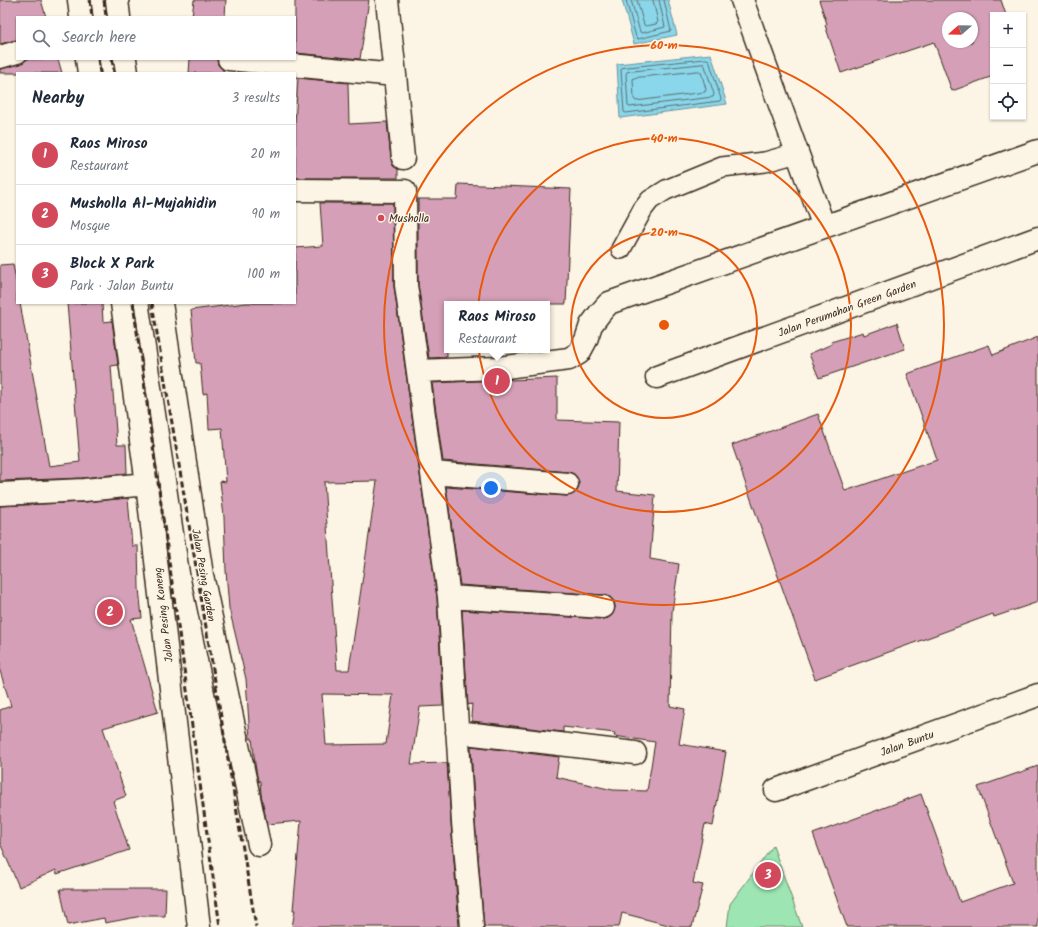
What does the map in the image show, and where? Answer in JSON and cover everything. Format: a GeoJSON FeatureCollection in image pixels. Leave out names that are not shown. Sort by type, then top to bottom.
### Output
{"type":"FeatureCollection","features":[{"type":"Feature","properties":{"kind":"street"},"geometry":{"type":"LineString","coordinates":[[79,0],[81,16]]}},
{"type":"Feature","properties":{"kind":"street"},"geometry":{"type":"LineString","coordinates":[[117,0],[119,16]]}},
{"type":"Feature","properties":{"kind":"street"},"geometry":{"type":"LineString","coordinates":[[387,0],[403,158]]}},
{"type":"Feature","properties":{"kind":"street"},"geometry":{"type":"LineString","coordinates":[[742,0],[824,227]]}},
{"type":"Feature","properties":{"kind":"street"},"geometry":{"type":"LineString","coordinates":[[0,57],[16,52]]}},
{"type":"Feature","properties":{"kind":"street"},"geometry":{"type":"LineString","coordinates":[[87,60],[89,72]]}},
{"type":"Feature","properties":{"kind":"street"},"geometry":{"type":"LineString","coordinates":[[125,60],[127,72]]}},
{"type":"Feature","properties":{"kind":"street"},"geometry":{"type":"LineString","coordinates":[[239,60],[395,75]]}},
{"type":"Feature","properties":{"kind":"street"},"geometry":{"type":"LineString","coordinates":[[418,371],[498,368],[569,359],[579,353],[586,340],[591,325],[609,303],[1038,151]]}},
{"type":"Feature","properties":{"kind":"street"},"geometry":{"type":"LineString","coordinates":[[296,190],[406,191],[406,285],[449,597],[463,822],[472,927]]}},
{"type":"Feature","properties":{"kind":"street","name":"Jalan Perumahan Green Garden"},"geometry":{"type":"LineString","coordinates":[[657,377],[1038,238]]}},
{"type":"Feature","properties":{"kind":"street","name":"Jalan Pesing Koneng"},"geometry":{"type":"LineString","coordinates":[[122,304],[148,484],[199,927]]}},
{"type":"Feature","properties":{"kind":"street","name":"Jalan Pesing Garden"},"geometry":{"type":"LineString","coordinates":[[161,304],[202,575],[260,845]]}},
{"type":"Feature","properties":{"kind":"street"},"geometry":{"type":"LineString","coordinates":[[432,473],[567,484]]}},
{"type":"Feature","properties":{"kind":"street"},"geometry":{"type":"LineString","coordinates":[[0,494],[84,490],[148,484]]}},
{"type":"Feature","properties":{"kind":"street"},"geometry":{"type":"LineString","coordinates":[[449,597],[603,607]]}},
{"type":"Feature","properties":{"kind":"street","name":"Jalan Buntu"},"geometry":{"type":"LineString","coordinates":[[776,790],[1038,695]]}},
{"type":"Feature","properties":{"kind":"street"},"geometry":{"type":"LineString","coordinates":[[457,732],[635,753]]}},
{"type":"Feature","properties":{"kind":"lane"},"geometry":{"type":"LineString","coordinates":[[621,249],[643,209],[650,200],[666,190],[722,167],[765,162],[797,153]]}},
{"type":"Feature","properties":{"kind":"green space"},"geometry":{"type":"Polygon","coordinates":[[[773,846],[802,927],[727,927],[730,904],[773,846]]]}},
{"type":"Feature","properties":{"kind":"water"},"geometry":{"type":"Polygon","coordinates":[[[622,0],[668,0],[677,35],[634,44],[622,0]]]}},
{"type":"Feature","properties":{"kind":"water"},"geometry":{"type":"Polygon","coordinates":[[[711,54],[727,104],[620,118],[617,64],[711,54]]]}},
{"type":"Feature","properties":{"kind":"building"},"geometry":{"type":"Polygon","coordinates":[[[0,0],[41,0],[46,16],[16,16],[16,40],[0,44],[0,0]]]}},
{"type":"Feature","properties":{"kind":"building"},"geometry":{"type":"Polygon","coordinates":[[[194,0],[226,0],[225,16],[192,16],[194,0]]]}},
{"type":"Feature","properties":{"kind":"building"},"geometry":{"type":"Polygon","coordinates":[[[295,0],[369,0],[360,59],[296,53],[295,0]]]}},
{"type":"Feature","properties":{"kind":"building"},"geometry":{"type":"Polygon","coordinates":[[[819,0],[1001,0],[1005,12],[990,12],[990,77],[952,91],[934,42],[841,73],[825,25],[827,24],[819,0]]]}},
{"type":"Feature","properties":{"kind":"building"},"geometry":{"type":"Polygon","coordinates":[[[26,60],[58,60],[62,72],[0,73],[0,69],[21,64],[26,60]]]}},
{"type":"Feature","properties":{"kind":"building"},"geometry":{"type":"Polygon","coordinates":[[[190,60],[217,60],[218,65],[223,70],[223,72],[189,72],[190,60]]]}},
{"type":"Feature","properties":{"kind":"building"},"geometry":{"type":"Polygon","coordinates":[[[298,78],[348,83],[349,124],[387,122],[391,159],[393,166],[398,169],[398,178],[296,178],[296,108],[298,78]]]}},
{"type":"Feature","properties":{"kind":"building"},"geometry":{"type":"Polygon","coordinates":[[[458,184],[571,189],[566,304],[550,304],[550,301],[444,301],[444,353],[447,353],[447,357],[429,358],[418,284],[418,199],[457,199],[458,184]]]}},
{"type":"Feature","properties":{"kind":"building"},"geometry":{"type":"Polygon","coordinates":[[[320,203],[393,203],[394,287],[437,598],[443,706],[420,707],[411,764],[447,763],[459,927],[292,927],[295,910],[293,910],[301,821],[267,824],[260,781],[258,781],[255,764],[252,738],[250,739],[246,679],[229,608],[224,517],[220,481],[226,482],[222,428],[209,429],[207,393],[203,394],[200,363],[196,363],[191,310],[238,304],[296,304],[296,248],[323,246],[320,203]],[[377,481],[324,482],[337,670],[349,670],[377,481]],[[322,694],[326,745],[386,744],[393,695],[322,694]]]}},
{"type":"Feature","properties":{"kind":"building"},"geometry":{"type":"Polygon","coordinates":[[[13,264],[16,280],[16,304],[20,304],[49,466],[80,462],[67,304],[102,304],[103,322],[112,321],[118,365],[111,366],[117,445],[126,445],[127,473],[83,478],[0,481],[0,265],[13,264]]]}},
{"type":"Feature","properties":{"kind":"building"},"geometry":{"type":"Polygon","coordinates":[[[897,323],[905,349],[819,378],[809,354],[832,344],[831,342],[863,332],[864,335],[897,323]]]}},
{"type":"Feature","properties":{"kind":"building"},"geometry":{"type":"Polygon","coordinates":[[[1038,337],[1038,602],[994,617],[993,614],[815,679],[732,445],[818,414],[845,491],[937,460],[907,374],[989,345],[993,355],[1038,337]]]}},
{"type":"Feature","properties":{"kind":"building"},"geometry":{"type":"Polygon","coordinates":[[[557,378],[557,420],[619,422],[617,491],[655,495],[650,559],[679,564],[672,612],[670,706],[685,709],[679,744],[726,752],[713,826],[705,824],[693,883],[703,885],[692,927],[676,927],[622,913],[619,927],[484,927],[475,821],[471,746],[559,757],[556,777],[613,790],[647,791],[655,742],[614,736],[615,733],[563,727],[563,732],[472,721],[472,704],[468,705],[462,610],[602,619],[608,618],[613,614],[615,607],[614,601],[610,597],[604,595],[460,585],[446,487],[566,496],[572,495],[577,491],[579,485],[578,479],[574,474],[568,472],[443,461],[432,383],[557,378]]]}},
{"type":"Feature","properties":{"kind":"building"},"geometry":{"type":"Polygon","coordinates":[[[128,498],[132,546],[138,546],[139,588],[142,618],[131,619],[158,712],[103,728],[126,796],[113,801],[129,850],[57,874],[56,870],[19,887],[0,843],[0,710],[11,706],[0,671],[0,506],[85,502],[128,498]]]}},
{"type":"Feature","properties":{"kind":"building"},"geometry":{"type":"Polygon","coordinates":[[[1038,766],[1038,927],[847,927],[813,834],[921,794],[960,902],[1013,883],[978,787],[1038,766]]]}},
{"type":"Feature","properties":{"kind":"building"},"geometry":{"type":"Polygon","coordinates":[[[60,889],[166,889],[165,916],[142,916],[105,923],[104,918],[68,925],[60,889]]]}},
{"type":"Feature","properties":{"kind":"railway"},"geometry":{"type":"LineString","coordinates":[[90,0],[92,16]]}},
{"type":"Feature","properties":{"kind":"railway"},"geometry":{"type":"LineString","coordinates":[[104,0],[106,16]]}},
{"type":"Feature","properties":{"kind":"railway"},"geometry":{"type":"LineString","coordinates":[[98,60],[100,72]]}},
{"type":"Feature","properties":{"kind":"railway"},"geometry":{"type":"LineString","coordinates":[[112,60],[114,72]]}},
{"type":"Feature","properties":{"kind":"railway"},"geometry":{"type":"LineString","coordinates":[[133,304],[220,927]]}},
{"type":"Feature","properties":{"kind":"railway"},"geometry":{"type":"LineString","coordinates":[[152,304],[256,927]]}},
{"type":"Feature","properties":{"kind":"place","name":"Musholla"},"geometry":{"type":"Point","coordinates":[381,218]}},
{"type":"Feature","properties":{"kind":"place","name":"Raos Miroso"},"geometry":{"type":"Point","coordinates":[497,381]}},
{"type":"Feature","properties":{"kind":"place","name":"Musholla Al-Mujahidin"},"geometry":{"type":"Point","coordinates":[110,612]}},
{"type":"Feature","properties":{"kind":"place","name":"Block X Park"},"geometry":{"type":"Point","coordinates":[768,875]}}]}
